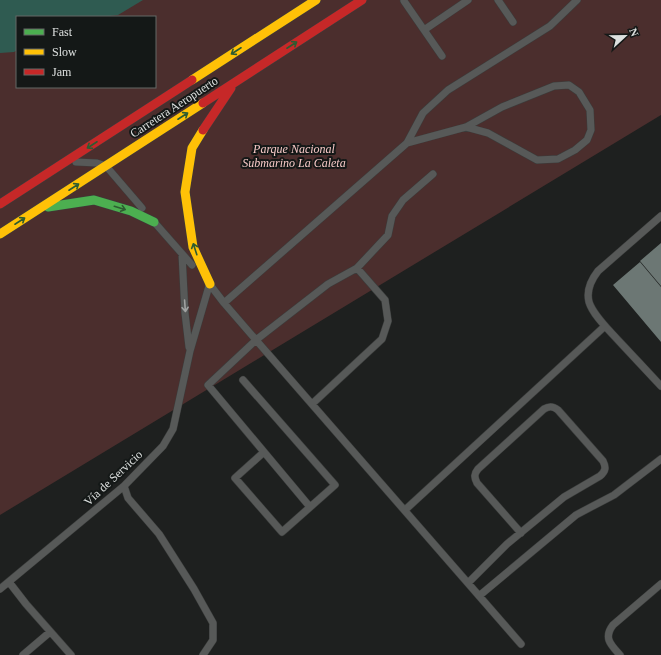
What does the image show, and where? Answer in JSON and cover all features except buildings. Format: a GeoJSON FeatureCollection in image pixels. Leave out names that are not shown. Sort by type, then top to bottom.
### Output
{"type":"FeatureCollection","features":[{"type":"Feature","properties":{"kind":"main road","name":"Carretera Aeropuerto"},"geometry":{"type":"LineString","coordinates":[[0,204],[316,0]]}},
{"type":"Feature","properties":{"kind":"main road","name":"Carretera Aeropuerto"},"geometry":{"type":"LineString","coordinates":[[0,234],[41,208],[106,162],[236,82],[362,0]]}},
{"type":"Feature","properties":{"kind":"main road"},"geometry":{"type":"LineString","coordinates":[[210,284],[193,247],[185,192],[192,148],[236,82]]}},
{"type":"Feature","properties":{"kind":"main road"},"geometry":{"type":"LineString","coordinates":[[41,208],[94,200],[131,211],[154,222]]}},
{"type":"Feature","properties":{"kind":"lane"},"geometry":{"type":"LineString","coordinates":[[404,0],[442,56]]}},
{"type":"Feature","properties":{"kind":"lane"},"geometry":{"type":"LineString","coordinates":[[424,30],[468,0]]}},
{"type":"Feature","properties":{"kind":"lane"},"geometry":{"type":"LineString","coordinates":[[498,0],[513,22]]}},
{"type":"Feature","properties":{"kind":"lane"},"geometry":{"type":"LineString","coordinates":[[224,303],[407,142],[423,113],[448,90],[550,26],[577,0]]}},
{"type":"Feature","properties":{"kind":"lane"},"geometry":{"type":"LineString","coordinates":[[407,142],[466,127],[502,107],[554,86],[569,85],[579,92],[590,110],[591,130],[587,140],[574,150],[558,159],[537,160],[488,133],[466,127]]}},
{"type":"Feature","properties":{"kind":"lane"},"geometry":{"type":"LineString","coordinates":[[110,142],[120,127]]}},
{"type":"Feature","properties":{"kind":"lane"},"geometry":{"type":"LineString","coordinates":[[66,162],[106,162],[154,222],[210,284],[224,303],[521,644]]}},
{"type":"Feature","properties":{"kind":"lane"},"geometry":{"type":"LineString","coordinates":[[310,507],[208,385],[256,340],[328,284],[357,268],[388,235],[392,216],[403,200],[433,174]]}},
{"type":"Feature","properties":{"kind":"lane"},"geometry":{"type":"LineString","coordinates":[[661,216],[598,271],[591,280],[588,291],[589,302],[594,312],[661,386]]}},
{"type":"Feature","properties":{"kind":"lane","name":"Vía de Servicio"},"geometry":{"type":"LineString","coordinates":[[182,254],[190,351]]}},
{"type":"Feature","properties":{"kind":"lane"},"geometry":{"type":"LineString","coordinates":[[312,404],[382,339],[388,321],[385,300],[357,268]]}},
{"type":"Feature","properties":{"kind":"lane","name":"Vía de Servicio"},"geometry":{"type":"LineString","coordinates":[[0,589],[124,486],[163,446],[173,429],[190,351],[210,284]]}},
{"type":"Feature","properties":{"kind":"lane"},"geometry":{"type":"LineString","coordinates":[[404,510],[606,326]]}},
{"type":"Feature","properties":{"kind":"lane"},"geometry":{"type":"LineString","coordinates":[[243,380],[335,485],[282,532],[235,478],[264,452]]}},
{"type":"Feature","properties":{"kind":"lane"},"geometry":{"type":"LineString","coordinates":[[468,583],[507,544],[521,533],[564,497],[604,473],[605,465],[598,455],[555,408],[547,407],[544,409],[475,472],[475,479],[477,483],[521,533]]}},
{"type":"Feature","properties":{"kind":"lane"},"geometry":{"type":"LineString","coordinates":[[480,596],[576,515],[614,496],[661,459]]}},
{"type":"Feature","properties":{"kind":"lane"},"geometry":{"type":"LineString","coordinates":[[124,486],[128,498],[159,534],[194,589],[213,623],[213,640],[203,655]]}},
{"type":"Feature","properties":{"kind":"lane"},"geometry":{"type":"LineString","coordinates":[[9,582],[71,655]]}},
{"type":"Feature","properties":{"kind":"lane"},"geometry":{"type":"LineString","coordinates":[[620,655],[609,641],[608,635],[610,629],[613,624],[661,584]]}},
{"type":"Feature","properties":{"kind":"lane"},"geometry":{"type":"LineString","coordinates":[[23,655],[50,632]]}},
{"type":"Feature","properties":{"kind":"green space","name":"Parque Nacional Submarino La Caleta"},"geometry":{"type":"Polygon","coordinates":[[[0,0],[661,0],[661,115],[0,515],[0,0]]]}},
{"type":"Feature","properties":{"kind":"shaded area"},"geometry":{"type":"Polygon","coordinates":[[[0,0],[143,0],[118,15],[16,16],[16,51],[0,53],[0,0]]]}},
{"type":"Feature","properties":{"kind":"traffic: fast"},"geometry":{"type":"LineString","coordinates":[[48,207],[94,200],[131,211],[154,222]]}},
{"type":"Feature","properties":{"kind":"traffic: slow"},"geometry":{"type":"LineString","coordinates":[[192,80],[316,0]]}},
{"type":"Feature","properties":{"kind":"traffic: slow"},"geometry":{"type":"LineString","coordinates":[[0,234],[203,103]]}},
{"type":"Feature","properties":{"kind":"traffic: slow"},"geometry":{"type":"LineString","coordinates":[[203,130],[192,148],[185,192],[193,247],[210,284]]}},
{"type":"Feature","properties":{"kind":"traffic: jam"},"geometry":{"type":"LineString","coordinates":[[203,103],[362,0]]}},
{"type":"Feature","properties":{"kind":"traffic: jam"},"geometry":{"type":"LineString","coordinates":[[0,204],[192,80]]}},
{"type":"Feature","properties":{"kind":"traffic: jam"},"geometry":{"type":"LineString","coordinates":[[203,130],[231,88]]}}]}
